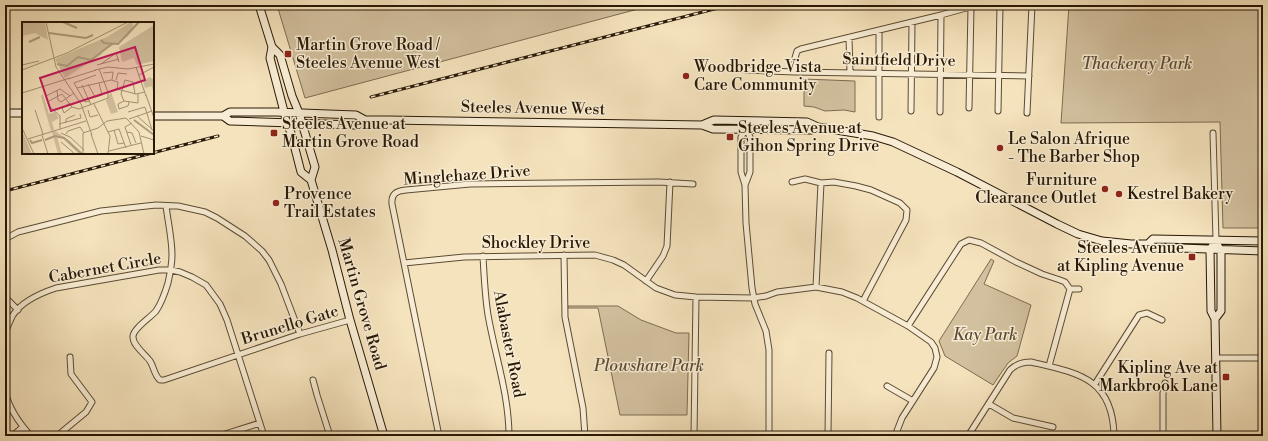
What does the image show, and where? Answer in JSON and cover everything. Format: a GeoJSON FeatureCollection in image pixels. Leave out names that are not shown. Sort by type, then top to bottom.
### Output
{"type":"FeatureCollection","features":[{"type":"Feature","properties":{"kind":"main road","name":"Martin Grove Road"},"geometry":{"type":"LineString","coordinates":[[259,5],[272,46],[280,55],[315,167],[311,180],[384,436]]}},
{"type":"Feature","properties":{"kind":"main road","name":"Martin Grove Road"},"geometry":{"type":"LineString","coordinates":[[272,46],[270,58],[301,172],[311,180]]}},
{"type":"Feature","properties":{"kind":"main road","name":"Steeles Avenue West"},"geometry":{"type":"LineString","coordinates":[[154,116],[223,116],[230,112],[285,112],[356,115],[365,120],[702,125],[713,129],[811,130],[818,127]]}},
{"type":"Feature","properties":{"kind":"main road"},"geometry":{"type":"LineString","coordinates":[[5,113],[22,113]]}},
{"type":"Feature","properties":{"kind":"main road","name":"Steeles Avenue West"},"geometry":{"type":"LineString","coordinates":[[223,116],[230,121],[302,124],[356,125],[365,120]]}},
{"type":"Feature","properties":{"kind":"main road","name":"Steeles Avenue West"},"geometry":{"type":"LineString","coordinates":[[702,125],[714,120],[807,122],[818,127],[873,136],[894,142],[931,158],[1078,234],[1102,241],[1148,244],[1153,247],[1263,251]]}},
{"type":"Feature","properties":{"kind":"main road","name":"Steeles Avenue West"},"geometry":{"type":"LineString","coordinates":[[1148,244],[1153,239],[1263,241]]}},
{"type":"Feature","properties":{"kind":"main road"},"geometry":{"type":"LineString","coordinates":[[1216,240],[1210,250],[1211,311],[1215,319],[1217,436]]}},
{"type":"Feature","properties":{"kind":"main road"},"geometry":{"type":"LineString","coordinates":[[1215,319],[1221,311],[1220,250],[1216,240]]}},
{"type":"Feature","properties":{"kind":"street"},"geometry":{"type":"LineString","coordinates":[[795,72],[795,58],[797,52],[801,49],[977,5]]}},
{"type":"Feature","properties":{"kind":"street"},"geometry":{"type":"LineString","coordinates":[[998,111],[1000,5]]}},
{"type":"Feature","properties":{"kind":"street"},"geometry":{"type":"LineString","coordinates":[[1027,113],[1032,5]]}},
{"type":"Feature","properties":{"kind":"street"},"geometry":{"type":"LineString","coordinates":[[969,108],[970,7]]}},
{"type":"Feature","properties":{"kind":"street"},"geometry":{"type":"LineString","coordinates":[[940,112],[941,15]]}},
{"type":"Feature","properties":{"kind":"street"},"geometry":{"type":"LineString","coordinates":[[911,111],[912,22]]}},
{"type":"Feature","properties":{"kind":"street"},"geometry":{"type":"LineString","coordinates":[[879,30],[879,117]]}},
{"type":"Feature","properties":{"kind":"street"},"geometry":{"type":"LineString","coordinates":[[849,38],[850,72]]}},
{"type":"Feature","properties":{"kind":"street","name":"Saintfield Drive"},"geometry":{"type":"LineString","coordinates":[[745,70],[1029,76]]}},
{"type":"Feature","properties":{"kind":"street"},"geometry":{"type":"LineString","coordinates":[[744,185],[750,172],[750,137],[746,129],[746,120]]}},
{"type":"Feature","properties":{"kind":"street"},"geometry":{"type":"LineString","coordinates":[[746,129],[741,137],[741,172],[744,185],[753,298],[766,330],[770,350],[769,436]]}},
{"type":"Feature","properties":{"kind":"street"},"geometry":{"type":"LineString","coordinates":[[1213,133],[1216,240]]}},
{"type":"Feature","properties":{"kind":"street"},"geometry":{"type":"LineString","coordinates":[[792,182],[805,179],[821,183],[856,186],[871,190],[900,203],[907,210],[906,220],[863,302]]}},
{"type":"Feature","properties":{"kind":"street"},"geometry":{"type":"LineString","coordinates":[[646,281],[663,256],[667,246],[670,182]]}},
{"type":"Feature","properties":{"kind":"street","name":"Minglehaze Drive"},"geometry":{"type":"LineString","coordinates":[[439,436],[391,200],[396,193],[400,190],[470,184],[670,182],[692,184]]}},
{"type":"Feature","properties":{"kind":"street"},"geometry":{"type":"LineString","coordinates":[[816,287],[821,183]]}},
{"type":"Feature","properties":{"kind":"street"},"geometry":{"type":"LineString","coordinates":[[5,239],[18,232],[101,212],[156,205],[178,206],[211,215],[245,236],[262,251],[281,284],[300,334]]}},
{"type":"Feature","properties":{"kind":"street"},"geometry":{"type":"LineString","coordinates":[[166,206],[171,240],[171,270]]}},
{"type":"Feature","properties":{"kind":"street"},"geometry":{"type":"LineString","coordinates":[[908,326],[961,244],[969,240],[981,243],[1016,262],[1042,274],[1065,282],[1070,289]]}},
{"type":"Feature","properties":{"kind":"street","name":"Shockley Drive"},"geometry":{"type":"LineString","coordinates":[[404,263],[483,256],[584,254],[602,256],[624,265],[646,281],[665,292],[674,295],[753,298],[766,296],[777,292],[816,287],[842,292],[857,298],[908,326],[930,342],[935,348],[937,357],[934,368],[913,401]]}},
{"type":"Feature","properties":{"kind":"street"},"geometry":{"type":"LineString","coordinates":[[564,255],[565,317],[583,408],[585,436]]}},
{"type":"Feature","properties":{"kind":"street","name":"Alabaster Road"},"geometry":{"type":"LineString","coordinates":[[483,256],[488,315],[507,404],[510,436]]}},
{"type":"Feature","properties":{"kind":"street","name":"Cabernet Circle"},"geometry":{"type":"LineString","coordinates":[[5,332],[14,314],[18,310],[40,294],[56,288],[159,270],[171,270],[184,273],[206,285],[220,304],[227,320],[264,436]]}},
{"type":"Feature","properties":{"kind":"street","name":"Brunello Gate"},"geometry":{"type":"LineString","coordinates":[[171,270],[161,303],[150,318],[135,330],[133,339],[150,361],[156,376],[162,380],[300,334],[350,320]]}},
{"type":"Feature","properties":{"kind":"street"},"geometry":{"type":"LineString","coordinates":[[1070,289],[1079,289]]}},
{"type":"Feature","properties":{"kind":"street"},"geometry":{"type":"LineString","coordinates":[[1049,366],[1070,289]]}},
{"type":"Feature","properties":{"kind":"street"},"geometry":{"type":"LineString","coordinates":[[5,297],[18,310]]}},
{"type":"Feature","properties":{"kind":"street"},"geometry":{"type":"LineString","coordinates":[[694,436],[696,297]]}},
{"type":"Feature","properties":{"kind":"street"},"geometry":{"type":"LineString","coordinates":[[1094,384],[1139,315],[1147,314],[1162,320]]}},
{"type":"Feature","properties":{"kind":"street"},"geometry":{"type":"LineString","coordinates":[[828,436],[829,353]]}},
{"type":"Feature","properties":{"kind":"street"},"geometry":{"type":"LineString","coordinates":[[57,436],[86,412],[92,402],[71,374],[70,357]]}},
{"type":"Feature","properties":{"kind":"street"},"geometry":{"type":"LineString","coordinates":[[1216,358],[1263,358]]}},
{"type":"Feature","properties":{"kind":"street"},"geometry":{"type":"LineString","coordinates":[[968,436],[1010,370],[1019,363],[1031,362],[1079,375],[1094,384],[1101,391],[1110,407],[1113,419],[1114,436]]}},
{"type":"Feature","properties":{"kind":"street"},"geometry":{"type":"LineString","coordinates":[[313,380],[330,436]]}},
{"type":"Feature","properties":{"kind":"street"},"geometry":{"type":"LineString","coordinates":[[1163,436],[1163,393],[1165,383]]}},
{"type":"Feature","properties":{"kind":"street"},"geometry":{"type":"LineString","coordinates":[[887,386],[913,401],[902,418],[895,436]]}},
{"type":"Feature","properties":{"kind":"street"},"geometry":{"type":"LineString","coordinates":[[5,391],[6,398],[15,416],[31,436]]}},
{"type":"Feature","properties":{"kind":"street"},"geometry":{"type":"LineString","coordinates":[[989,404],[1013,418],[1053,427]]}},
{"type":"Feature","properties":{"kind":"street"},"geometry":{"type":"LineString","coordinates":[[219,436],[260,423]]}},
{"type":"Feature","properties":{"kind":"street"},"geometry":{"type":"LineString","coordinates":[[12,436],[23,427]]}},
{"type":"Feature","properties":{"kind":"green space"},"geometry":{"type":"Polygon","coordinates":[[[277,5],[653,5],[305,98],[277,5]]]}},
{"type":"Feature","properties":{"kind":"green space","name":"Thackeray Park"},"geometry":{"type":"Polygon","coordinates":[[[1069,5],[1263,5],[1263,228],[1223,228],[1220,122],[1061,123],[1069,5]]]}},
{"type":"Feature","properties":{"kind":"green space"},"geometry":{"type":"Polygon","coordinates":[[[804,79],[855,81],[855,112],[844,110],[825,111],[814,107],[804,106],[804,79]]]}},
{"type":"Feature","properties":{"kind":"green space","name":"Kay Park"},"geometry":{"type":"Polygon","coordinates":[[[991,259],[994,261],[984,284],[1031,305],[1017,356],[1008,363],[993,385],[945,356],[939,341],[991,259]]]}},
{"type":"Feature","properties":{"kind":"green space","name":"Plowshare Park"},"geometry":{"type":"Polygon","coordinates":[[[568,306],[618,306],[641,320],[676,333],[689,333],[687,415],[620,415],[598,308],[568,308],[568,306]]]}},
{"type":"Feature","properties":{"kind":"railway"},"geometry":{"type":"LineString","coordinates":[[371,97],[730,5]]}},
{"type":"Feature","properties":{"kind":"railway"},"geometry":{"type":"LineString","coordinates":[[154,153],[218,136]]}},
{"type":"Feature","properties":{"kind":"railway"},"geometry":{"type":"LineString","coordinates":[[5,191],[148,154]]}},
{"type":"Feature","properties":{"kind":"place","name":"Martin Grove Road / Steeles Avenue West"},"geometry":{"type":"Point","coordinates":[288,54]}},
{"type":"Feature","properties":{"kind":"place","name":"Woodbridge Vista Care Community"},"geometry":{"type":"Point","coordinates":[686,76]}},
{"type":"Feature","properties":{"kind":"place","name":"Steeles Avenue at Martin Grove Road"},"geometry":{"type":"Point","coordinates":[274,133]}},
{"type":"Feature","properties":{"kind":"place","name":"Steeles Avenue at Gihon Spring Drive"},"geometry":{"type":"Point","coordinates":[730,137]}},
{"type":"Feature","properties":{"kind":"place","name":"Le Salon Afrique - The Barber Shop"},"geometry":{"type":"Point","coordinates":[1000,148]}},
{"type":"Feature","properties":{"kind":"place","name":"Furniture Clearance Outlet"},"geometry":{"type":"Point","coordinates":[1105,189]}},
{"type":"Feature","properties":{"kind":"place","name":"Kestrel Bakery"},"geometry":{"type":"Point","coordinates":[1119,194]}},
{"type":"Feature","properties":{"kind":"place","name":"Provence Trail Estates"},"geometry":{"type":"Point","coordinates":[276,203]}},
{"type":"Feature","properties":{"kind":"place","name":"Steeles Avenue at Kipling Avenue"},"geometry":{"type":"Point","coordinates":[1192,257]}},
{"type":"Feature","properties":{"kind":"place","name":"Kipling Ave at Markbrook Lane"},"geometry":{"type":"Point","coordinates":[1226,377]}}]}
